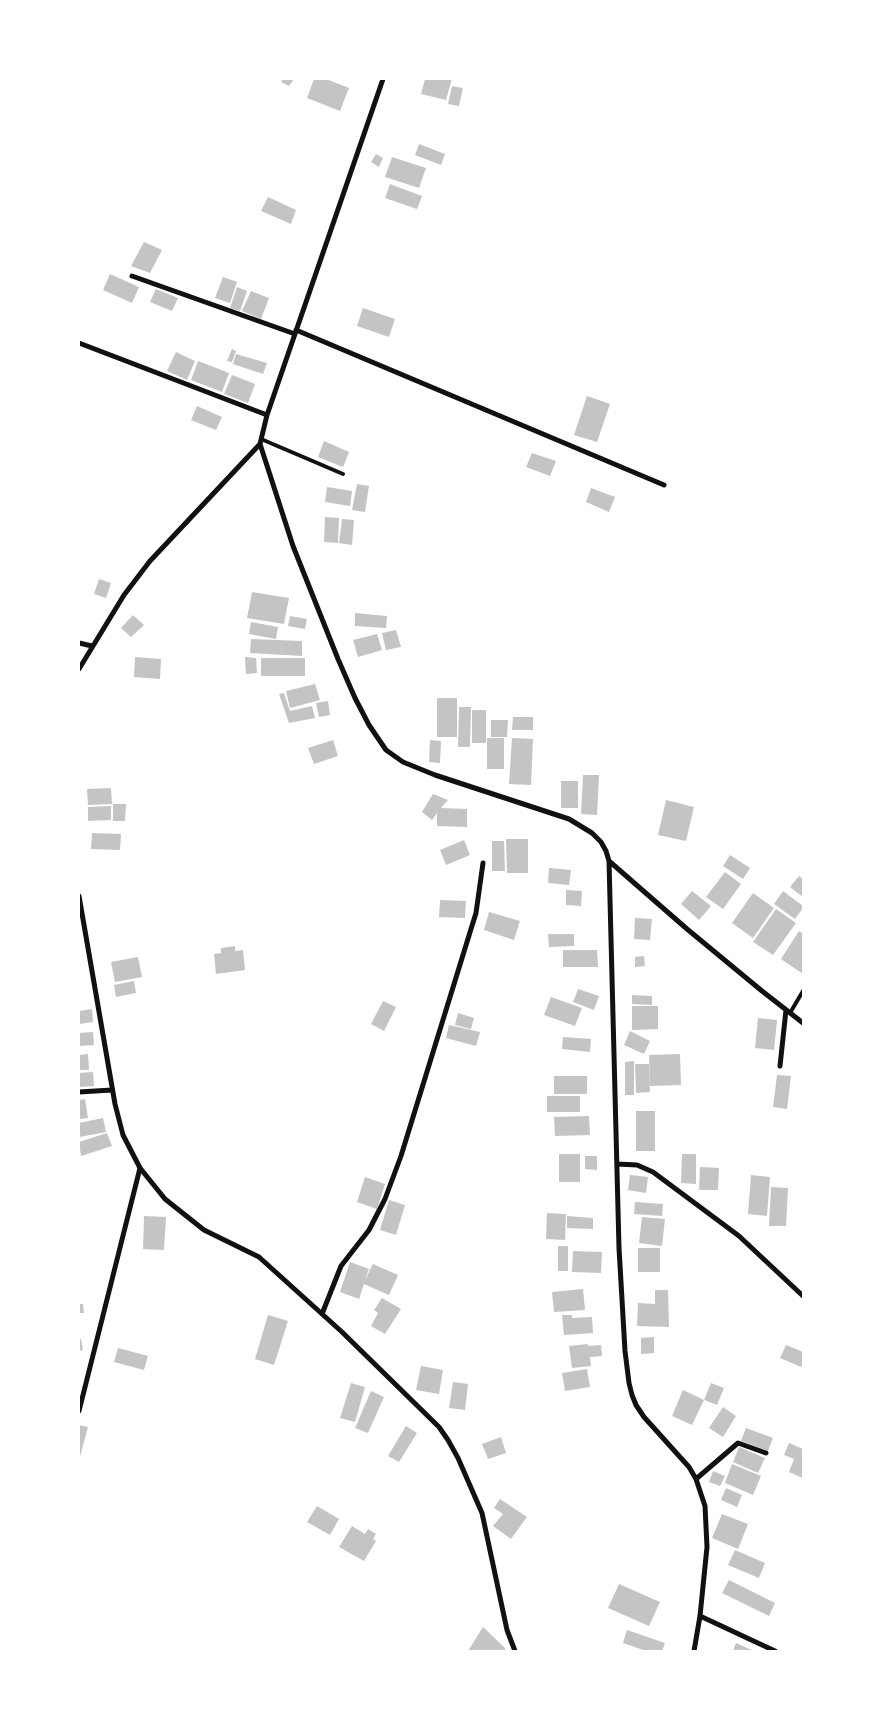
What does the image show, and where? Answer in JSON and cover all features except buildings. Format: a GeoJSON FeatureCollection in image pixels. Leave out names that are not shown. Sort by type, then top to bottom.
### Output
{"type":"FeatureCollection","features":[{"type":"Feature","properties":{"kind":"street"},"geometry":{"type":"LineString","coordinates":[[79,669],[124,596],[150,561],[260,441],[267,415],[383,79]]}},
{"type":"Feature","properties":{"kind":"street"},"geometry":{"type":"LineString","coordinates":[[132,276],[296,332],[664,485]]}},
{"type":"Feature","properties":{"kind":"street"},"geometry":{"type":"LineString","coordinates":[[79,342],[267,415]]}},
{"type":"Feature","properties":{"kind":"street"},"geometry":{"type":"LineString","coordinates":[[260,441],[293,546],[338,659],[368,725],[386,750],[403,762],[435,775],[569,819],[587,829],[601,842],[609,860],[619,1248],[624,1342],[632,1395],[644,1417],[689,1467],[696,1479],[705,1506],[707,1530],[700,1616],[694,1651]]}},
{"type":"Feature","properties":{"kind":"street"},"geometry":{"type":"LineString","coordinates":[[79,644],[92,646]]}},
{"type":"Feature","properties":{"kind":"street"},"geometry":{"type":"LineString","coordinates":[[609,860],[687,929],[803,1023]]}},
{"type":"Feature","properties":{"kind":"street"},"geometry":{"type":"LineString","coordinates":[[322,1314],[341,1266],[368,1230],[385,1199],[401,1156],[476,913],[483,863]]}},
{"type":"Feature","properties":{"kind":"street"},"geometry":{"type":"LineString","coordinates":[[79,896],[112,1090],[123,1135],[140,1168],[165,1199],[204,1230],[258,1258],[322,1314],[439,1427],[448,1440],[482,1513],[508,1630],[515,1651]]}},
{"type":"Feature","properties":{"kind":"street"},"geometry":{"type":"LineString","coordinates":[[780,1066],[788,1012]]}},
{"type":"Feature","properties":{"kind":"street"},"geometry":{"type":"LineString","coordinates":[[79,1092],[112,1090]]}},
{"type":"Feature","properties":{"kind":"street"},"geometry":{"type":"LineString","coordinates":[[617,1164],[637,1165],[653,1172],[739,1236],[803,1296]]}},
{"type":"Feature","properties":{"kind":"street"},"geometry":{"type":"LineString","coordinates":[[79,1410],[140,1168]]}},
{"type":"Feature","properties":{"kind":"street"},"geometry":{"type":"LineString","coordinates":[[696,1479],[717,1463],[738,1443],[766,1453]]}},
{"type":"Feature","properties":{"kind":"street"},"geometry":{"type":"LineString","coordinates":[[700,1616],[775,1651]]}},
{"type":"Feature","properties":{"kind":"lane"},"geometry":{"type":"LineString","coordinates":[[260,441],[343,474]]}},
{"type":"Feature","properties":{"kind":"lane"},"geometry":{"type":"LineString","coordinates":[[788,1012],[803,991]]}}]}
